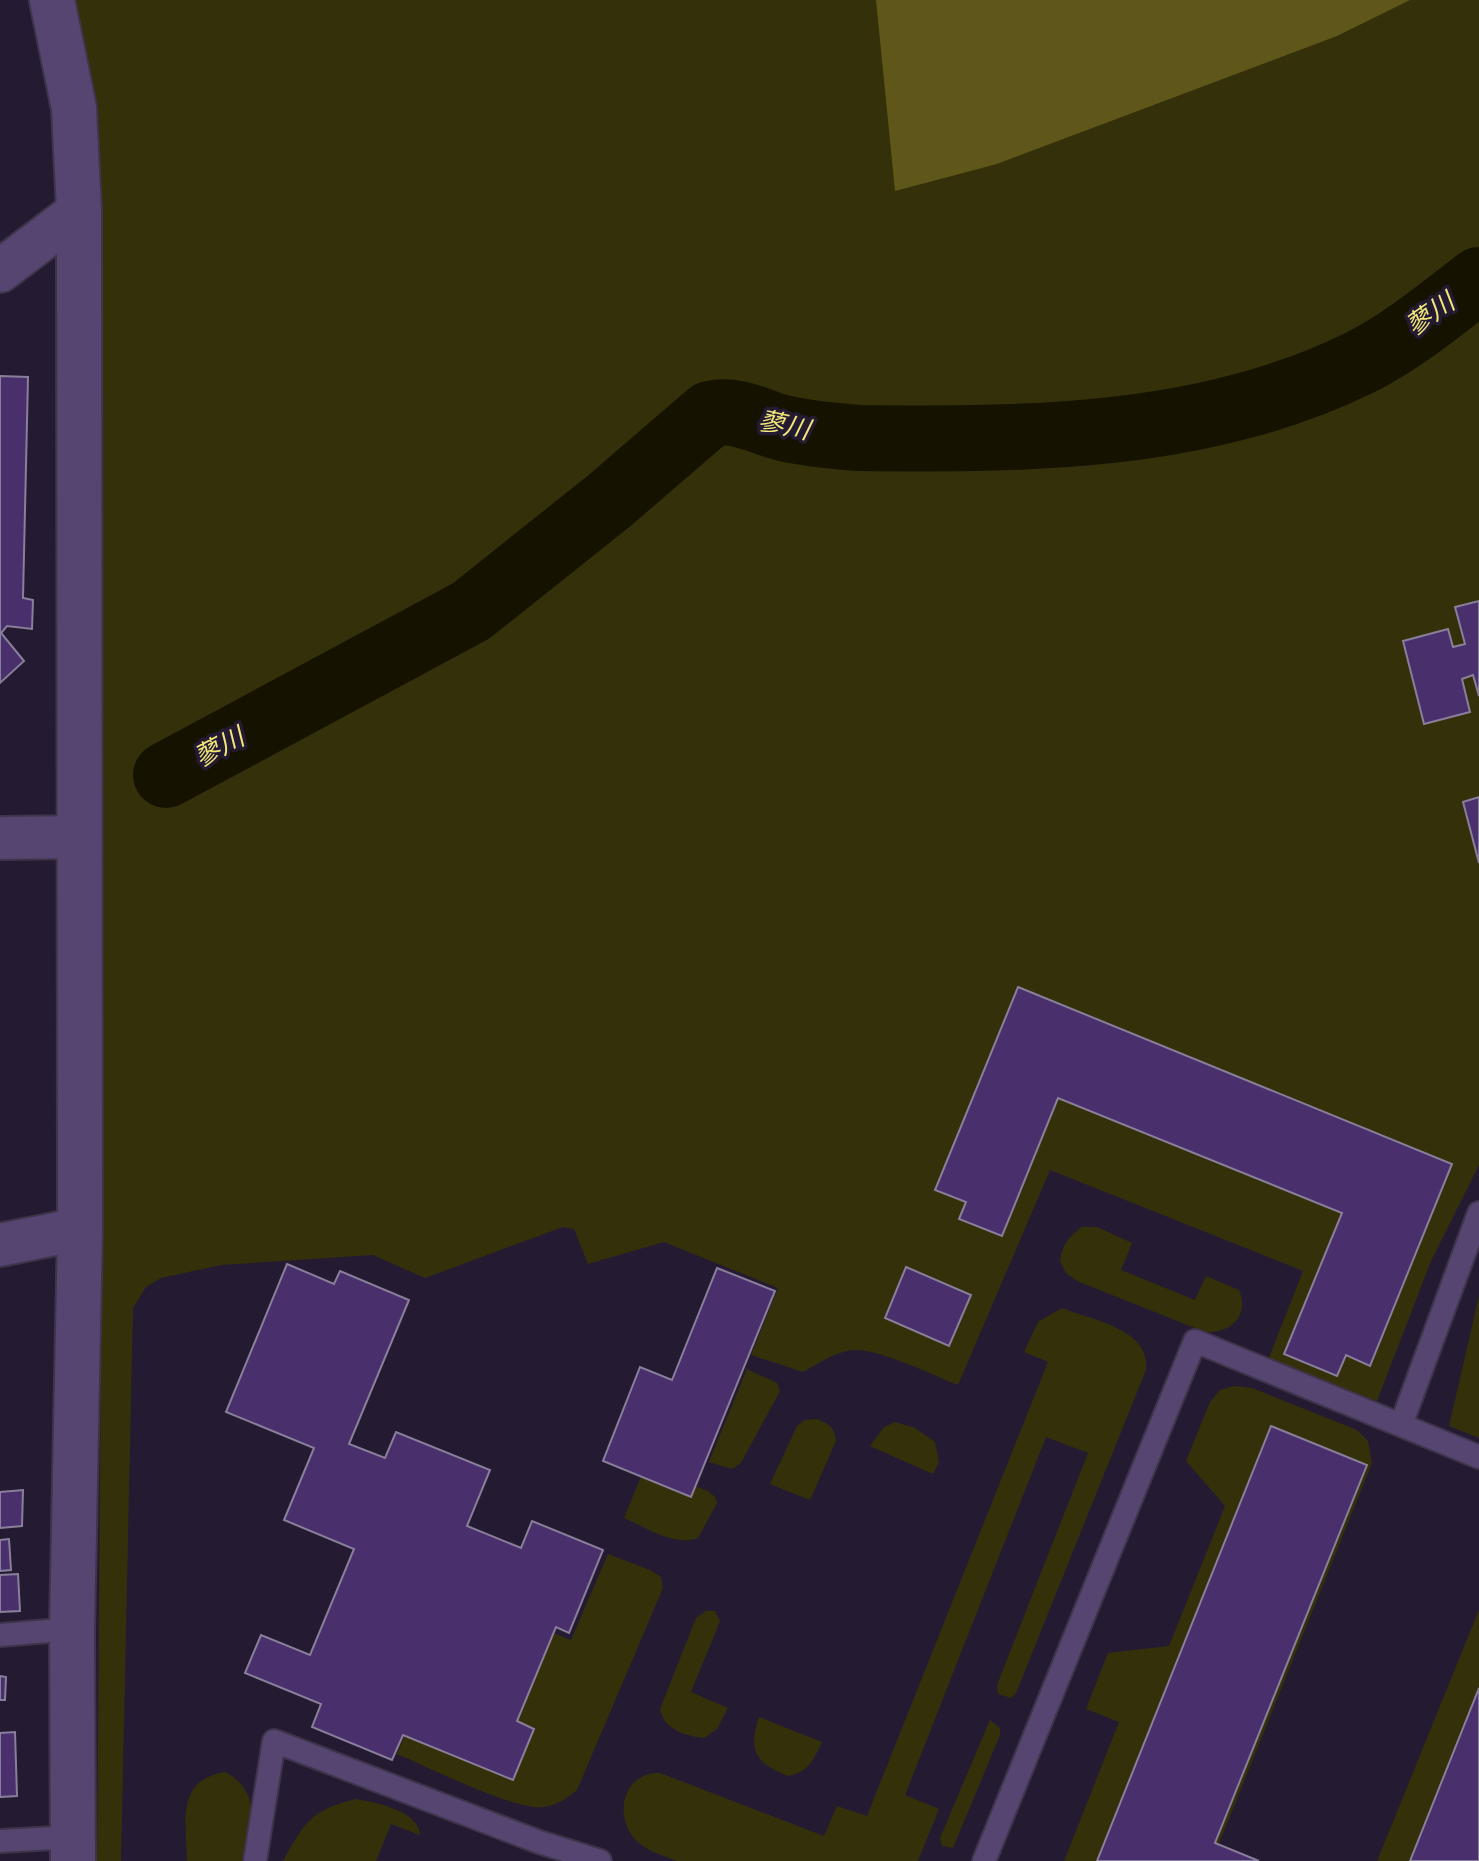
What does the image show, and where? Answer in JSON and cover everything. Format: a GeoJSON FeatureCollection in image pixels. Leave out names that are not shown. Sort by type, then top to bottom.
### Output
{"type":"FeatureCollection","features":[{"type":"Feature","properties":{"kind":"street"},"geometry":{"type":"LineString","coordinates":[[52,0],[74,108],[79,211],[80,1229],[72,1629],[73,1849]]}},
{"type":"Feature","properties":{"kind":"street"},"geometry":{"type":"LineString","coordinates":[[0,271],[79,211]]}},
{"type":"Feature","properties":{"kind":"street"},"geometry":{"type":"LineString","coordinates":[[0,838],[80,837]]}},
{"type":"Feature","properties":{"kind":"street"},"geometry":{"type":"LineString","coordinates":[[0,1245],[80,1229]]}},
{"type":"Feature","properties":{"kind":"lane"},"geometry":{"type":"LineString","coordinates":[[1401,1425],[1479,1213]]}},
{"type":"Feature","properties":{"kind":"lane"},"geometry":{"type":"LineString","coordinates":[[984,1861],[1195,1341],[1479,1457]]}},
{"type":"Feature","properties":{"kind":"lane"},"geometry":{"type":"LineString","coordinates":[[0,1635],[72,1629]]}},
{"type":"Feature","properties":{"kind":"lane"},"geometry":{"type":"LineString","coordinates":[[255,1861],[274,1741],[539,1842],[600,1861]]}},
{"type":"Feature","properties":{"kind":"lane"},"geometry":{"type":"LineString","coordinates":[[0,1841],[73,1849]]}},
{"type":"Feature","properties":{"kind":"shaded area"},"geometry":{"type":"Polygon","coordinates":[[[76,0],[1479,0],[1479,1165],[1431,1261],[1377,1401],[1268,1360],[1303,1271],[1050,1170],[958,1385],[867,1351],[842,1352],[803,1372],[751,1355],[778,1288],[664,1242],[588,1264],[574,1229],[563,1227],[425,1278],[373,1255],[221,1265],[161,1278],[146,1287],[133,1308],[121,1861],[97,1861],[103,1094],[101,263],[87,65],[76,0]]]}},
{"type":"Feature","properties":{"kind":"shaded area"},"geometry":{"type":"Polygon","coordinates":[[[876,0],[1410,0],[1337,36],[997,164],[895,191],[876,0]]]}},
{"type":"Feature","properties":{"kind":"shaded area"},"geometry":{"type":"Polygon","coordinates":[[[1082,1227],[1097,1227],[1132,1243],[1121,1270],[1195,1300],[1206,1276],[1239,1290],[1242,1308],[1236,1322],[1222,1330],[1205,1332],[1077,1281],[1066,1273],[1060,1261],[1067,1241],[1082,1227]]]}},
{"type":"Feature","properties":{"kind":"shaded area"},"geometry":{"type":"Polygon","coordinates":[[[1479,1296],[1479,1438],[1449,1426],[1479,1296]]]}},
{"type":"Feature","properties":{"kind":"shaded area"},"geometry":{"type":"Polygon","coordinates":[[[1062,1308],[1103,1322],[1130,1336],[1145,1356],[1146,1370],[1016,1693],[1011,1698],[998,1694],[997,1685],[1088,1453],[1046,1437],[905,1795],[939,1809],[918,1861],[677,1861],[642,1845],[627,1826],[624,1805],[631,1786],[648,1774],[660,1773],[824,1836],[837,1806],[867,1816],[1048,1362],[1024,1352],[1038,1322],[1062,1308]]]}},
{"type":"Feature","properties":{"kind":"shaded area"},"geometry":{"type":"Polygon","coordinates":[[[747,1369],[777,1383],[780,1391],[741,1463],[732,1469],[709,1462],[747,1369]]]}},
{"type":"Feature","properties":{"kind":"shaded area"},"geometry":{"type":"Polygon","coordinates":[[[1234,1386],[1252,1388],[1357,1430],[1368,1441],[1372,1463],[1212,1861],[1064,1861],[1119,1722],[1086,1709],[1108,1653],[1169,1646],[1225,1506],[1186,1461],[1210,1402],[1220,1390],[1234,1386]]]}},
{"type":"Feature","properties":{"kind":"shaded area"},"geometry":{"type":"Polygon","coordinates":[[[816,1419],[830,1426],[836,1441],[810,1500],[770,1484],[797,1426],[805,1420],[816,1419]]]}},
{"type":"Feature","properties":{"kind":"shaded area"},"geometry":{"type":"Polygon","coordinates":[[[895,1422],[915,1428],[935,1442],[939,1462],[933,1474],[870,1446],[884,1427],[895,1422]]]}},
{"type":"Feature","properties":{"kind":"shaded area"},"geometry":{"type":"Polygon","coordinates":[[[645,1467],[708,1491],[715,1497],[717,1503],[698,1538],[670,1538],[624,1518],[645,1467]]]}},
{"type":"Feature","properties":{"kind":"shaded area"},"geometry":{"type":"Polygon","coordinates":[[[608,1554],[650,1570],[661,1577],[663,1588],[577,1790],[553,1805],[531,1806],[449,1778],[397,1754],[460,1597],[571,1640],[608,1554]]]}},
{"type":"Feature","properties":{"kind":"shaded area"},"geometry":{"type":"Polygon","coordinates":[[[1479,1610],[1479,1861],[1377,1861],[1479,1610]]]}},
{"type":"Feature","properties":{"kind":"shaded area"},"geometry":{"type":"Polygon","coordinates":[[[706,1611],[715,1611],[720,1621],[691,1692],[728,1708],[717,1729],[704,1738],[671,1727],[660,1709],[696,1618],[706,1611]]]}},
{"type":"Feature","properties":{"kind":"shaded area"},"geometry":{"type":"Polygon","coordinates":[[[759,1717],[822,1742],[810,1764],[801,1772],[788,1776],[761,1760],[754,1738],[759,1717]]]}},
{"type":"Feature","properties":{"kind":"shaded area"},"geometry":{"type":"Polygon","coordinates":[[[990,1720],[1000,1728],[1000,1735],[953,1848],[942,1846],[940,1838],[990,1720]]]}},
{"type":"Feature","properties":{"kind":"shaded area"},"geometry":{"type":"Polygon","coordinates":[[[225,1772],[244,1789],[252,1811],[247,1861],[187,1861],[186,1817],[191,1793],[209,1776],[225,1772]]]}},
{"type":"Feature","properties":{"kind":"shaded area"},"geometry":{"type":"Polygon","coordinates":[[[356,1799],[405,1814],[418,1826],[420,1835],[391,1824],[376,1861],[283,1861],[304,1827],[319,1813],[356,1799]]]}},
{"type":"Feature","properties":{"kind":"building"},"geometry":{"type":"Polygon","coordinates":[[[0,376],[28,377],[23,598],[33,600],[32,629],[7,626],[1,633],[24,661],[0,683],[0,376]]]}},
{"type":"Feature","properties":{"kind":"building"},"geometry":{"type":"Polygon","coordinates":[[[1479,601],[1479,696],[1473,675],[1462,679],[1470,712],[1424,724],[1403,641],[1448,629],[1453,647],[1465,644],[1455,607],[1479,601]]]}},
{"type":"Feature","properties":{"kind":"building"},"geometry":{"type":"Polygon","coordinates":[[[1479,797],[1479,863],[1463,802],[1479,797]]]}},
{"type":"Feature","properties":{"kind":"building"},"geometry":{"type":"Polygon","coordinates":[[[1018,987],[1452,1164],[1370,1366],[1346,1355],[1337,1376],[1284,1354],[1342,1213],[1058,1098],[1002,1236],[959,1219],[966,1202],[935,1190],[1018,987]]]}},
{"type":"Feature","properties":{"kind":"building"},"geometry":{"type":"Polygon","coordinates":[[[287,1264],[334,1284],[340,1271],[409,1300],[349,1444],[385,1458],[396,1432],[490,1470],[467,1526],[521,1548],[532,1521],[603,1550],[569,1633],[556,1627],[517,1721],[534,1729],[513,1780],[403,1735],[392,1760],[312,1727],[321,1704],[245,1673],[261,1635],[310,1655],[354,1549],[284,1520],[314,1448],[226,1412],[287,1264]]]}},
{"type":"Feature","properties":{"kind":"building"},"geometry":{"type":"Polygon","coordinates":[[[906,1267],[971,1295],[949,1346],[885,1318],[906,1267]]]}},
{"type":"Feature","properties":{"kind":"building"},"geometry":{"type":"Polygon","coordinates":[[[717,1268],[775,1291],[691,1497],[603,1461],[640,1367],[672,1380],[717,1268]]]}},
{"type":"Feature","properties":{"kind":"building"},"geometry":{"type":"Polygon","coordinates":[[[1271,1426],[1367,1465],[1215,1843],[1259,1861],[1097,1861],[1271,1426]]]}},
{"type":"Feature","properties":{"kind":"building"},"geometry":{"type":"Polygon","coordinates":[[[23,1490],[22,1526],[0,1528],[0,1492],[23,1490]]]}},
{"type":"Feature","properties":{"kind":"building"},"geometry":{"type":"Polygon","coordinates":[[[9,1539],[11,1570],[0,1571],[0,1540],[9,1539]]]}},
{"type":"Feature","properties":{"kind":"building"},"geometry":{"type":"Polygon","coordinates":[[[18,1574],[20,1611],[0,1612],[0,1575],[18,1574]]]}},
{"type":"Feature","properties":{"kind":"building"},"geometry":{"type":"Polygon","coordinates":[[[0,1676],[6,1677],[5,1700],[0,1700],[0,1676]]]}},
{"type":"Feature","properties":{"kind":"building"},"geometry":{"type":"Polygon","coordinates":[[[1479,1688],[1479,1861],[1410,1861],[1479,1688]]]}},
{"type":"Feature","properties":{"kind":"building"},"geometry":{"type":"Polygon","coordinates":[[[15,1732],[17,1796],[0,1797],[0,1733],[15,1732]]]}},
{"type":"Feature","properties":{"kind":"waterway","name":"蓼川"},"geometry":{"type":"LineString","coordinates":[[166,775],[471,611],[609,501],[710,414],[728,412],[792,430],[859,438],[1050,435],[1177,421],[1239,407],[1300,388],[1359,363],[1406,335],[1479,280]]}}]}
